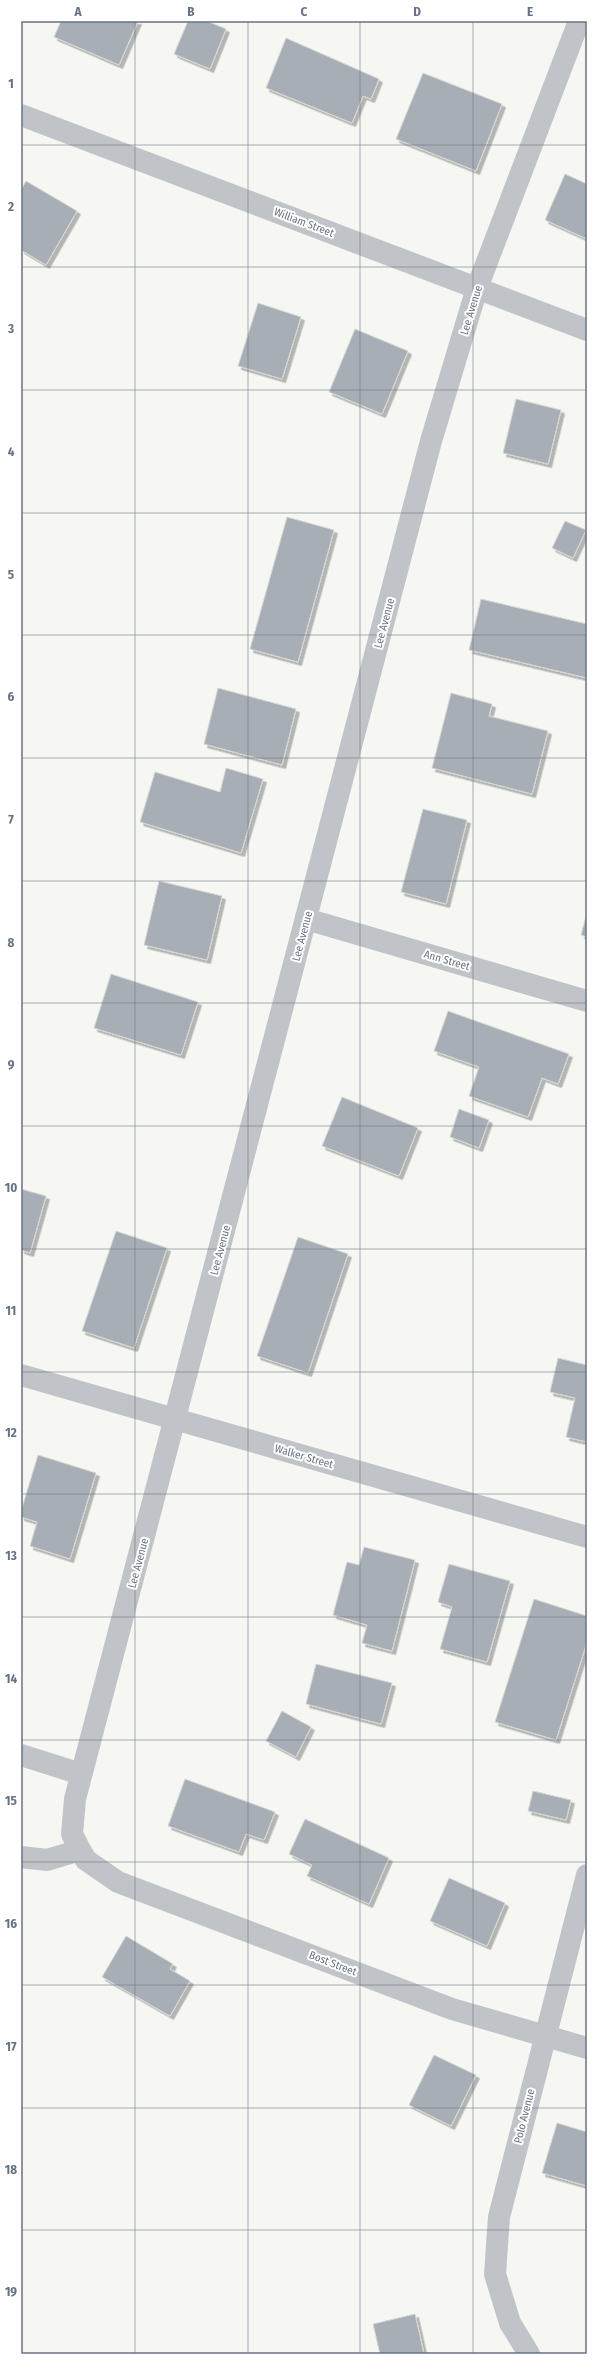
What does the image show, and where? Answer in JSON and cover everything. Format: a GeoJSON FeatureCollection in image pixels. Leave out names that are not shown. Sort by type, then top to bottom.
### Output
{"type":"FeatureCollection","features":[{"type":"Feature","properties":{"kind":"street","name":"Lee Avenue"},"geometry":{"type":"LineString","coordinates":[[83,1855],[72,1834],[75,1799],[432,441],[477,288],[579,21]]}},
{"type":"Feature","properties":{"kind":"street","name":"William Street"},"geometry":{"type":"LineString","coordinates":[[21,114],[587,330]]}},
{"type":"Feature","properties":{"kind":"street","name":"Ann Street"},"geometry":{"type":"LineString","coordinates":[[306,919],[587,1001]]}},
{"type":"Feature","properties":{"kind":"street","name":"Walker Street"},"geometry":{"type":"LineString","coordinates":[[21,1375],[587,1537]]}},
{"type":"Feature","properties":{"kind":"street"},"geometry":{"type":"LineString","coordinates":[[21,1754],[82,1774]]}},
{"type":"Feature","properties":{"kind":"street"},"geometry":{"type":"LineString","coordinates":[[21,1857],[47,1860],[83,1855]]}},
{"type":"Feature","properties":{"kind":"street","name":"Bost Street"},"geometry":{"type":"LineString","coordinates":[[83,1855],[118,1882],[452,2008],[587,2048]]}},
{"type":"Feature","properties":{"kind":"street","name":"Polo Avenue"},"geometry":{"type":"LineString","coordinates":[[529,2354],[510,2322],[495,2274],[499,2217],[544,2036],[587,1876]]}},
{"type":"Feature","properties":{"kind":"building"},"geometry":{"type":"Polygon","coordinates":[[[61,21],[138,21],[119,65],[54,37],[61,21]]]}},
{"type":"Feature","properties":{"kind":"building"},"geometry":{"type":"Polygon","coordinates":[[[188,21],[207,21],[226,29],[210,69],[174,54],[188,21]]]}},
{"type":"Feature","properties":{"kind":"building"},"geometry":{"type":"Polygon","coordinates":[[[286,38],[379,79],[371,99],[363,96],[352,123],[266,88],[286,38]]]}},
{"type":"Feature","properties":{"kind":"building"},"geometry":{"type":"Polygon","coordinates":[[[423,73],[502,104],[476,171],[396,139],[423,73]]]}},
{"type":"Feature","properties":{"kind":"building"},"geometry":{"type":"Polygon","coordinates":[[[565,174],[587,184],[587,239],[545,220],[565,174]]]}},
{"type":"Feature","properties":{"kind":"building"},"geometry":{"type":"Polygon","coordinates":[[[26,181],[77,211],[46,265],[21,250],[21,190],[26,181]]]}},
{"type":"Feature","properties":{"kind":"building"},"geometry":{"type":"Polygon","coordinates":[[[258,303],[301,317],[282,379],[238,366],[258,303]]]}},
{"type":"Feature","properties":{"kind":"building"},"geometry":{"type":"Polygon","coordinates":[[[355,329],[408,351],[382,414],[329,392],[355,329]]]}},
{"type":"Feature","properties":{"kind":"building"},"geometry":{"type":"Polygon","coordinates":[[[516,399],[561,410],[548,464],[503,453],[516,399]]]}},
{"type":"Feature","properties":{"kind":"building"},"geometry":{"type":"Polygon","coordinates":[[[287,517],[334,530],[298,662],[250,649],[287,517]]]}},
{"type":"Feature","properties":{"kind":"building"},"geometry":{"type":"Polygon","coordinates":[[[565,521],[586,530],[573,558],[552,548],[565,521]]]}},
{"type":"Feature","properties":{"kind":"building"},"geometry":{"type":"Polygon","coordinates":[[[481,599],[587,624],[587,678],[469,650],[481,599]]]}},
{"type":"Feature","properties":{"kind":"building"},"geometry":{"type":"Polygon","coordinates":[[[218,688],[296,709],[282,765],[204,744],[218,688]]]}},
{"type":"Feature","properties":{"kind":"building"},"geometry":{"type":"Polygon","coordinates":[[[451,693],[492,704],[489,716],[548,731],[532,794],[432,768],[451,693]]]}},
{"type":"Feature","properties":{"kind":"building"},"geometry":{"type":"Polygon","coordinates":[[[226,768],[263,779],[241,853],[140,822],[155,772],[220,792],[226,768]]]}},
{"type":"Feature","properties":{"kind":"building"},"geometry":{"type":"Polygon","coordinates":[[[423,809],[467,820],[446,904],[401,892],[423,809]]]}},
{"type":"Feature","properties":{"kind":"building"},"geometry":{"type":"Polygon","coordinates":[[[159,881],[222,896],[207,960],[144,945],[159,881]]]}},
{"type":"Feature","properties":{"kind":"building"},"geometry":{"type":"Polygon","coordinates":[[[587,912],[587,937],[581,935],[587,912]]]}},
{"type":"Feature","properties":{"kind":"building"},"geometry":{"type":"Polygon","coordinates":[[[111,974],[198,1002],[181,1055],[94,1028],[111,974]]]}},
{"type":"Feature","properties":{"kind":"building"},"geometry":{"type":"Polygon","coordinates":[[[448,1011],[569,1054],[558,1084],[542,1078],[528,1117],[469,1096],[479,1067],[434,1051],[448,1011]]]}},
{"type":"Feature","properties":{"kind":"building"},"geometry":{"type":"Polygon","coordinates":[[[342,1097],[418,1128],[399,1176],[322,1146],[342,1097]]]}},
{"type":"Feature","properties":{"kind":"building"},"geometry":{"type":"Polygon","coordinates":[[[459,1109],[489,1120],[479,1148],[450,1137],[459,1109]]]}},
{"type":"Feature","properties":{"kind":"building"},"geometry":{"type":"Polygon","coordinates":[[[21,1189],[46,1196],[30,1253],[21,1250],[21,1189]]]}},
{"type":"Feature","properties":{"kind":"building"},"geometry":{"type":"Polygon","coordinates":[[[116,1231],[167,1248],[134,1348],[82,1331],[116,1231]]]}},
{"type":"Feature","properties":{"kind":"building"},"geometry":{"type":"Polygon","coordinates":[[[298,1237],[348,1254],[308,1373],[257,1356],[298,1237]]]}},
{"type":"Feature","properties":{"kind":"building"},"geometry":{"type":"Polygon","coordinates":[[[558,1358],[587,1365],[587,1442],[566,1437],[575,1398],[550,1392],[558,1358]]]}},
{"type":"Feature","properties":{"kind":"building"},"geometry":{"type":"Polygon","coordinates":[[[38,1455],[96,1473],[70,1559],[30,1546],[37,1522],[21,1517],[21,1511],[38,1455]]]}},
{"type":"Feature","properties":{"kind":"building"},"geometry":{"type":"Polygon","coordinates":[[[364,1547],[415,1560],[392,1651],[362,1643],[367,1625],[333,1615],[347,1562],[359,1565],[364,1547]]]}},
{"type":"Feature","properties":{"kind":"building"},"geometry":{"type":"Polygon","coordinates":[[[449,1564],[510,1581],[487,1662],[440,1649],[452,1607],[438,1602],[449,1564]]]}},
{"type":"Feature","properties":{"kind":"building"},"geometry":{"type":"Polygon","coordinates":[[[534,1599],[587,1616],[587,1642],[556,1740],[495,1722],[534,1599]]]}},
{"type":"Feature","properties":{"kind":"building"},"geometry":{"type":"Polygon","coordinates":[[[316,1664],[392,1683],[381,1724],[306,1704],[316,1664]]]}},
{"type":"Feature","properties":{"kind":"building"},"geometry":{"type":"Polygon","coordinates":[[[282,1711],[311,1727],[296,1757],[266,1741],[282,1711]]]}},
{"type":"Feature","properties":{"kind":"building"},"geometry":{"type":"Polygon","coordinates":[[[185,1779],[275,1812],[264,1840],[246,1834],[239,1852],[168,1826],[185,1779]]]}},
{"type":"Feature","properties":{"kind":"building"},"geometry":{"type":"Polygon","coordinates":[[[533,1791],[571,1800],[566,1820],[528,1811],[533,1791]]]}},
{"type":"Feature","properties":{"kind":"building"},"geometry":{"type":"Polygon","coordinates":[[[305,1819],[389,1858],[369,1904],[307,1876],[312,1865],[289,1854],[305,1819]]]}},
{"type":"Feature","properties":{"kind":"building"},"geometry":{"type":"Polygon","coordinates":[[[449,1878],[505,1903],[487,1946],[430,1921],[449,1878]]]}},
{"type":"Feature","properties":{"kind":"building"},"geometry":{"type":"Polygon","coordinates":[[[126,1936],[173,1964],[170,1969],[190,1981],[170,2016],[102,1977],[126,1936]]]}},
{"type":"Feature","properties":{"kind":"building"},"geometry":{"type":"Polygon","coordinates":[[[434,2055],[476,2075],[451,2126],[409,2105],[434,2055]]]}},
{"type":"Feature","properties":{"kind":"building"},"geometry":{"type":"Polygon","coordinates":[[[557,2123],[587,2132],[587,2186],[542,2173],[557,2123]]]}},
{"type":"Feature","properties":{"kind":"building"},"geometry":{"type":"Polygon","coordinates":[[[415,2314],[424,2354],[380,2354],[373,2324],[415,2314]]]}}]}
